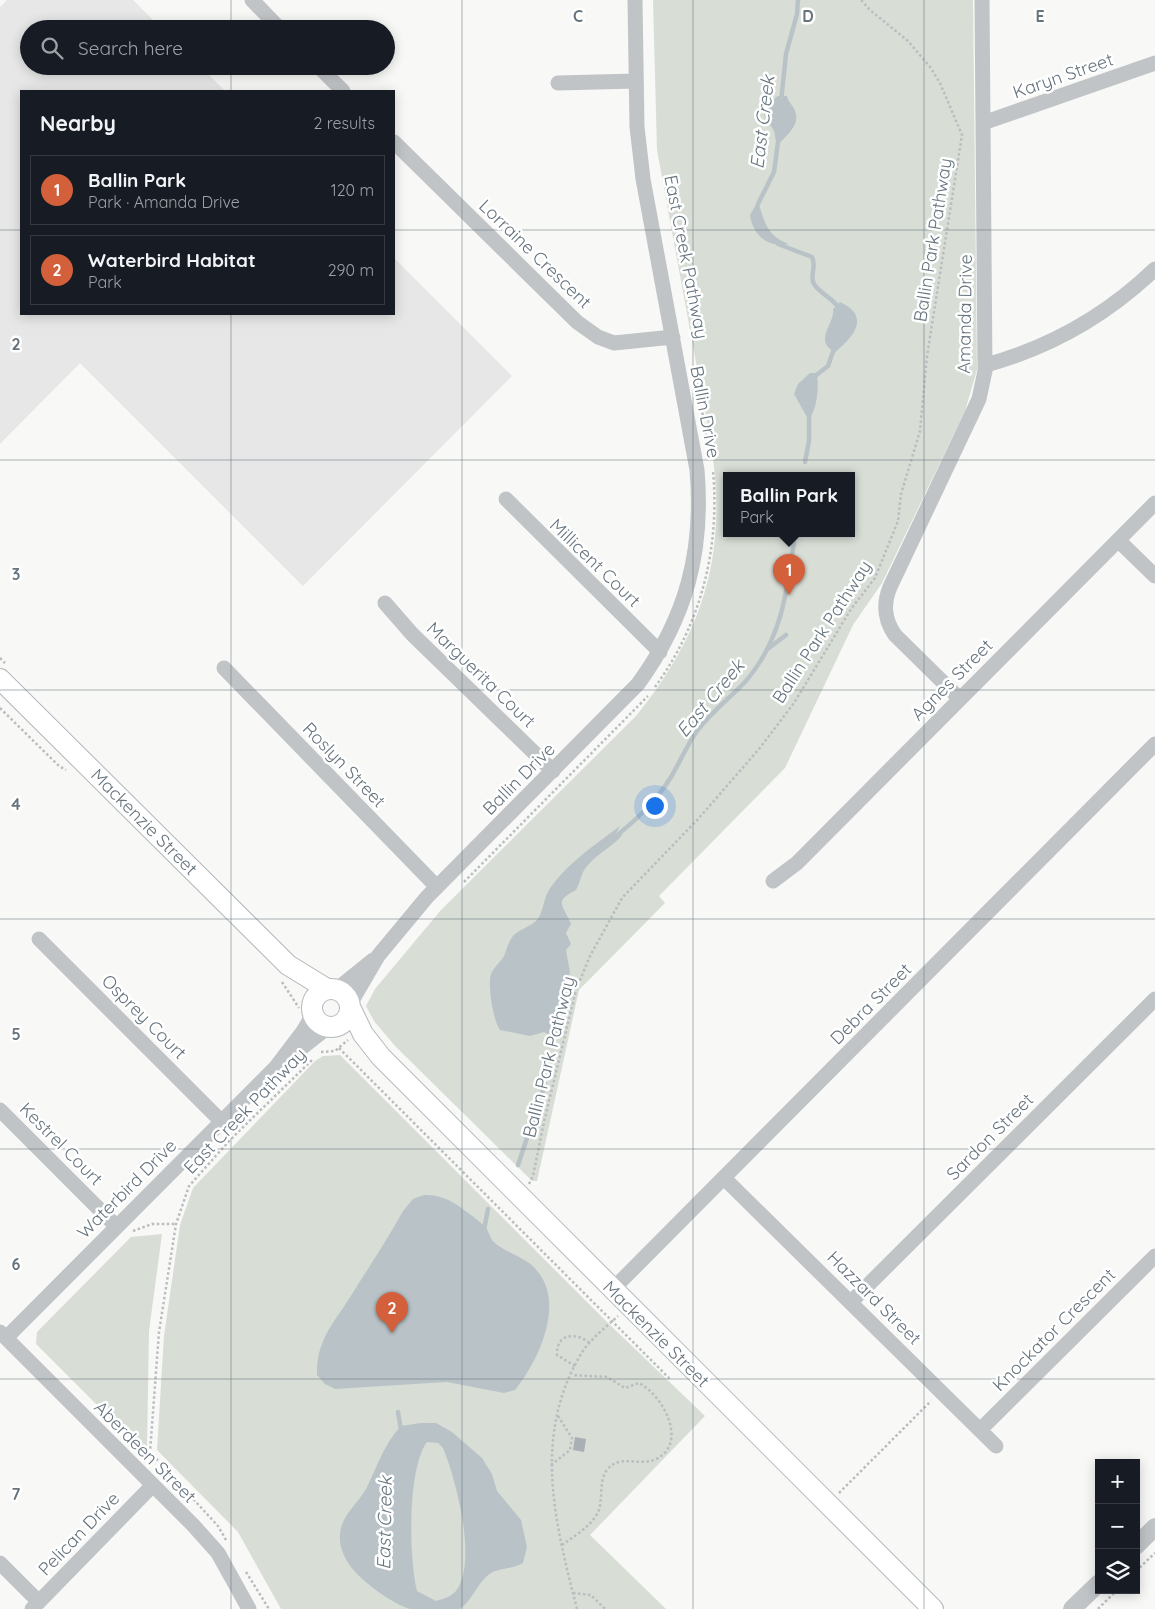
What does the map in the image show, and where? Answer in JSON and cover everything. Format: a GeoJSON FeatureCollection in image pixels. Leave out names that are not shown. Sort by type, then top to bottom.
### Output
{"type":"FeatureCollection","features":[{"type":"Feature","properties":{"kind":"main road","name":"Mackenzie Street"},"geometry":{"type":"LineString","coordinates":[[0,678],[288,965],[341,998],[363,1034],[381,1057],[612,1290],[934,1609]]}},
{"type":"Feature","properties":{"kind":"main road","name":"Mackenzie Street"},"geometry":{"type":"LineString","coordinates":[[288,965],[319,1023],[381,1057]]}},
{"type":"Feature","properties":{"kind":"main road"},"geometry":{"type":"LineString","coordinates":[[313,1009],[318,994],[341,998],[347,1019],[339,1035]]}},
{"type":"Feature","properties":{"kind":"street"},"geometry":{"type":"LineString","coordinates":[[252,0],[271,20]]}},
{"type":"Feature","properties":{"kind":"street","name":"Ballin Drive"},"geometry":{"type":"LineString","coordinates":[[341,998],[437,887],[622,703],[638,684],[660,652],[675,623],[690,580],[700,514],[697,470],[643,179],[637,127],[635,0]]}},
{"type":"Feature","properties":{"kind":"street","name":"Amanda Drive"},"geometry":{"type":"LineString","coordinates":[[959,698],[895,635],[886,616],[885,601],[979,399],[986,365],[982,0]]}},
{"type":"Feature","properties":{"kind":"street","name":"Karyn Street"},"geometry":{"type":"LineString","coordinates":[[983,123],[1155,63]]}},
{"type":"Feature","properties":{"kind":"street"},"geometry":{"type":"LineString","coordinates":[[327,75],[341,90]]}},
{"type":"Feature","properties":{"kind":"street"},"geometry":{"type":"LineString","coordinates":[[558,83],[636,81]]}},
{"type":"Feature","properties":{"kind":"street","name":"Lorraine Crescent"},"geometry":{"type":"LineString","coordinates":[[395,143],[577,322],[598,337],[614,343],[672,337]]}},
{"type":"Feature","properties":{"kind":"street"},"geometry":{"type":"LineString","coordinates":[[986,365],[1033,350],[1078,329],[1119,302],[1155,270]]}},
{"type":"Feature","properties":{"kind":"street","name":"Millicent Court"},"geometry":{"type":"LineString","coordinates":[[506,499],[660,652]]}},
{"type":"Feature","properties":{"kind":"street","name":"Agnes Street"},"geometry":{"type":"LineString","coordinates":[[773,881],[797,863],[1155,502]]}},
{"type":"Feature","properties":{"kind":"street"},"geometry":{"type":"LineString","coordinates":[[1118,540],[1155,576]]}},
{"type":"Feature","properties":{"kind":"street","name":"Marguerita Court"},"geometry":{"type":"LineString","coordinates":[[385,603],[412,634],[553,771]]}},
{"type":"Feature","properties":{"kind":"street","name":"Roslyn Street"},"geometry":{"type":"LineString","coordinates":[[224,668],[437,887]]}},
{"type":"Feature","properties":{"kind":"street","name":"Debra Street"},"geometry":{"type":"LineString","coordinates":[[612,1290],[1155,744]]}},
{"type":"Feature","properties":{"kind":"street","name":"Osprey Court"},"geometry":{"type":"LineString","coordinates":[[39,939],[222,1122]]}},
{"type":"Feature","properties":{"kind":"street","name":"Sardon Street"},"geometry":{"type":"LineString","coordinates":[[851,1302],[1155,998]]}},
{"type":"Feature","properties":{"kind":"street","name":"Waterbird Drive"},"geometry":{"type":"LineString","coordinates":[[3,1335],[276,1067],[304,1030],[313,1009]]}},
{"type":"Feature","properties":{"kind":"street","name":"Waterbird Drive"},"geometry":{"type":"LineString","coordinates":[[276,1067],[339,1035]]}},
{"type":"Feature","properties":{"kind":"street","name":"Kestrel Court"},"geometry":{"type":"LineString","coordinates":[[0,1110],[116,1226]]}},
{"type":"Feature","properties":{"kind":"street","name":"Hazzard Street"},"geometry":{"type":"LineString","coordinates":[[724,1178],[996,1446]]}},
{"type":"Feature","properties":{"kind":"street","name":"Knockator Crescent"},"geometry":{"type":"LineString","coordinates":[[980,1430],[1155,1256]]}},
{"type":"Feature","properties":{"kind":"street","name":"Aberdeen Street"},"geometry":{"type":"LineString","coordinates":[[3,1335],[193,1525],[218,1553],[249,1609]]}},
{"type":"Feature","properties":{"kind":"street","name":"Pelican Drive"},"geometry":{"type":"LineString","coordinates":[[35,1606],[152,1486]]}},
{"type":"Feature","properties":{"kind":"street"},"geometry":{"type":"LineString","coordinates":[[1140,1542],[1155,1527]]}},
{"type":"Feature","properties":{"kind":"street"},"geometry":{"type":"LineString","coordinates":[[0,1563],[35,1606]]}},
{"type":"Feature","properties":{"kind":"street"},"geometry":{"type":"LineString","coordinates":[[1072,1609],[1095,1587]]}},
{"type":"Feature","properties":{"kind":"path","name":"Ballin Park Pathway"},"geometry":{"type":"LineString","coordinates":[[528,1186],[533,1176],[576,990],[590,956],[622,898],[699,818],[759,749],[794,703],[851,609],[875,578],[898,521],[901,494],[920,431],[927,356],[962,135],[944,92],[930,67],[908,41],[860,0]]}},
{"type":"Feature","properties":{"kind":"path"},"geometry":{"type":"LineString","coordinates":[[461,885],[633,713],[665,673],[689,629],[707,577],[715,514],[712,468],[696,377]]}},
{"type":"Feature","properties":{"kind":"path"},"geometry":{"type":"LineString","coordinates":[[0,708],[58,766],[72,775]]}},
{"type":"Feature","properties":{"kind":"path"},"geometry":{"type":"LineString","coordinates":[[339,1035],[612,1322],[670,1379]]}},
{"type":"Feature","properties":{"kind":"path","name":"East Creek Pathway"},"geometry":{"type":"LineString","coordinates":[[228,1542],[218,1526],[150,1452],[159,1332],[176,1224],[189,1186],[230,1140],[319,1053],[325,1050],[336,1051],[339,1035]]}},
{"type":"Feature","properties":{"kind":"path"},"geometry":{"type":"LineString","coordinates":[[131,1232],[152,1224],[176,1224]]}},
{"type":"Feature","properties":{"kind":"path"},"geometry":{"type":"LineString","coordinates":[[577,1609],[552,1500],[550,1466],[558,1415],[572,1375],[590,1342],[612,1322]]}},
{"type":"Feature","properties":{"kind":"path"},"geometry":{"type":"LineString","coordinates":[[576,1366],[557,1354],[560,1341],[566,1336],[572,1335],[579,1336],[590,1342]]}},
{"type":"Feature","properties":{"kind":"path"},"geometry":{"type":"LineString","coordinates":[[562,1545],[588,1526],[597,1514],[605,1472],[611,1466],[616,1462],[653,1460],[665,1453],[671,1440],[670,1422],[666,1411],[646,1386],[639,1383],[625,1388],[607,1377],[572,1375]]}},
{"type":"Feature","properties":{"kind":"path"},"geometry":{"type":"LineString","coordinates":[[827,1504],[941,1392]]}},
{"type":"Feature","properties":{"kind":"path"},"geometry":{"type":"LineString","coordinates":[[550,1466],[570,1450],[572,1438],[558,1415]]}},
{"type":"Feature","properties":{"kind":"path"},"geometry":{"type":"LineString","coordinates":[[1140,1568],[1155,1553]]}},
{"type":"Feature","properties":{"kind":"path"},"geometry":{"type":"LineString","coordinates":[[244,1567],[269,1609]]}},
{"type":"Feature","properties":{"kind":"path"},"geometry":{"type":"LineString","coordinates":[[572,1593],[591,1595],[605,1609]]}},
{"type":"Feature","properties":{"kind":"path"},"geometry":{"type":"LineString","coordinates":[[1098,1609],[1113,1594]]}},
{"type":"Feature","properties":{"kind":"shaded area"},"geometry":{"type":"Polygon","coordinates":[[[7,0],[133,0],[153,20],[20,20],[20,75],[209,75],[224,90],[20,90],[20,315],[395,315],[395,259],[512,376],[303,586],[80,363],[0,444],[0,7],[7,0]]]}},
{"type":"Feature","properties":{"kind":"shaded area"},"geometry":{"type":"Polygon","coordinates":[[[653,0],[973,0],[977,370],[965,411],[882,583],[853,625],[785,768],[659,896],[665,903],[579,990],[537,1181],[532,1181],[395,1046],[374,1021],[366,1006],[375,989],[441,910],[636,716],[660,684],[679,653],[695,621],[706,589],[713,555],[716,520],[711,444],[657,150],[653,0]]]}},
{"type":"Feature","properties":{"kind":"shaded area"},"geometry":{"type":"Polygon","coordinates":[[[340,1055],[609,1324],[705,1416],[590,1535],[666,1609],[281,1609],[238,1532],[157,1450],[164,1336],[180,1225],[193,1188],[315,1061],[323,1056],[340,1055]]]}},
{"type":"Feature","properties":{"kind":"shaded area"},"geometry":{"type":"Polygon","coordinates":[[[162,1234],[149,1331],[147,1447],[141,1449],[36,1344],[37,1332],[131,1237],[162,1234]]]}},
{"type":"Feature","properties":{"kind":"water"},"geometry":{"type":"Polygon","coordinates":[[[778,96],[787,96],[794,109],[796,121],[777,146],[774,131],[764,115],[767,104],[778,96]]]}},
{"type":"Feature","properties":{"kind":"water"},"geometry":{"type":"Polygon","coordinates":[[[758,201],[771,232],[789,244],[781,245],[768,242],[754,229],[750,215],[758,201]]]}},
{"type":"Feature","properties":{"kind":"water"},"geometry":{"type":"Polygon","coordinates":[[[840,302],[850,308],[855,314],[857,321],[852,335],[834,353],[827,345],[825,336],[832,318],[833,309],[840,302]]]}},
{"type":"Feature","properties":{"kind":"water"},"geometry":{"type":"Polygon","coordinates":[[[810,373],[816,373],[818,388],[814,409],[810,417],[807,417],[794,394],[798,384],[810,373]]]}},
{"type":"Feature","properties":{"kind":"water"},"geometry":{"type":"Polygon","coordinates":[[[620,826],[614,837],[623,834],[588,865],[576,890],[562,901],[563,908],[571,924],[566,933],[571,944],[566,950],[570,972],[563,999],[561,1023],[564,1033],[562,1036],[553,1037],[544,1032],[530,1036],[500,1030],[492,1005],[490,976],[504,956],[511,938],[536,921],[541,914],[549,890],[564,871],[620,826]]]}},
{"type":"Feature","properties":{"kind":"water"},"geometry":{"type":"Polygon","coordinates":[[[424,1195],[444,1198],[460,1207],[484,1226],[492,1240],[529,1263],[541,1276],[548,1292],[547,1327],[534,1362],[515,1390],[504,1393],[447,1382],[335,1389],[325,1384],[317,1375],[320,1351],[328,1332],[403,1211],[413,1199],[424,1195]]]}},
{"type":"Feature","properties":{"kind":"water"},"geometry":{"type":"Polygon","coordinates":[[[436,1423],[452,1432],[482,1458],[492,1474],[497,1491],[521,1520],[527,1547],[523,1563],[491,1573],[460,1609],[410,1609],[403,1607],[378,1591],[355,1572],[342,1552],[340,1539],[343,1522],[366,1489],[385,1448],[401,1426],[436,1423]],[[427,1442],[416,1472],[411,1537],[417,1591],[436,1601],[444,1599],[456,1591],[462,1578],[465,1561],[463,1520],[459,1499],[443,1448],[438,1443],[427,1442]]]}},
{"type":"Feature","properties":{"kind":"building"},"geometry":{"type":"Polygon","coordinates":[[[575,1437],[586,1439],[584,1452],[573,1450],[575,1437]]]}},
{"type":"Feature","properties":{"kind":"waterway","name":"East Creek"},"geometry":{"type":"LineString","coordinates":[[781,102],[786,54],[797,14],[798,0]]}},
{"type":"Feature","properties":{"kind":"waterway","name":"East Creek"},"geometry":{"type":"LineString","coordinates":[[758,204],[774,172],[778,142]]}},
{"type":"Feature","properties":{"kind":"waterway","name":"East Creek"},"geometry":{"type":"LineString","coordinates":[[778,244],[812,257],[814,264],[812,278],[814,284],[840,310]]}},
{"type":"Feature","properties":{"kind":"waterway","name":"East Creek"},"geometry":{"type":"LineString","coordinates":[[814,377],[828,366],[835,346]]}},
{"type":"Feature","properties":{"kind":"waterway","name":"East Creek"},"geometry":{"type":"LineString","coordinates":[[805,462],[809,441],[809,412]]}},
{"type":"Feature","properties":{"kind":"waterway","name":"East Creek"},"geometry":{"type":"LineString","coordinates":[[611,840],[651,804],[671,777],[702,724],[745,682],[767,650],[785,598],[794,541]]}},
{"type":"Feature","properties":{"kind":"waterway"},"geometry":{"type":"LineString","coordinates":[[769,648],[786,635]]}},
{"type":"Feature","properties":{"kind":"waterway","name":"East Creek"},"geometry":{"type":"LineString","coordinates":[[518,1165],[545,1084]]}},
{"type":"Feature","properties":{"kind":"waterway","name":"East Creek"},"geometry":{"type":"LineString","coordinates":[[484,1230],[488,1209]]}},
{"type":"Feature","properties":{"kind":"waterway","name":"East Creek"},"geometry":{"type":"LineString","coordinates":[[398,1412],[401,1430]]}},
{"type":"Feature","properties":{"kind":"place","name":"Ballin Park"},"geometry":{"type":"Point","coordinates":[789,595]}},
{"type":"Feature","properties":{"kind":"place","name":"Waterbird Habitat"},"geometry":{"type":"Point","coordinates":[392,1333]}}]}
